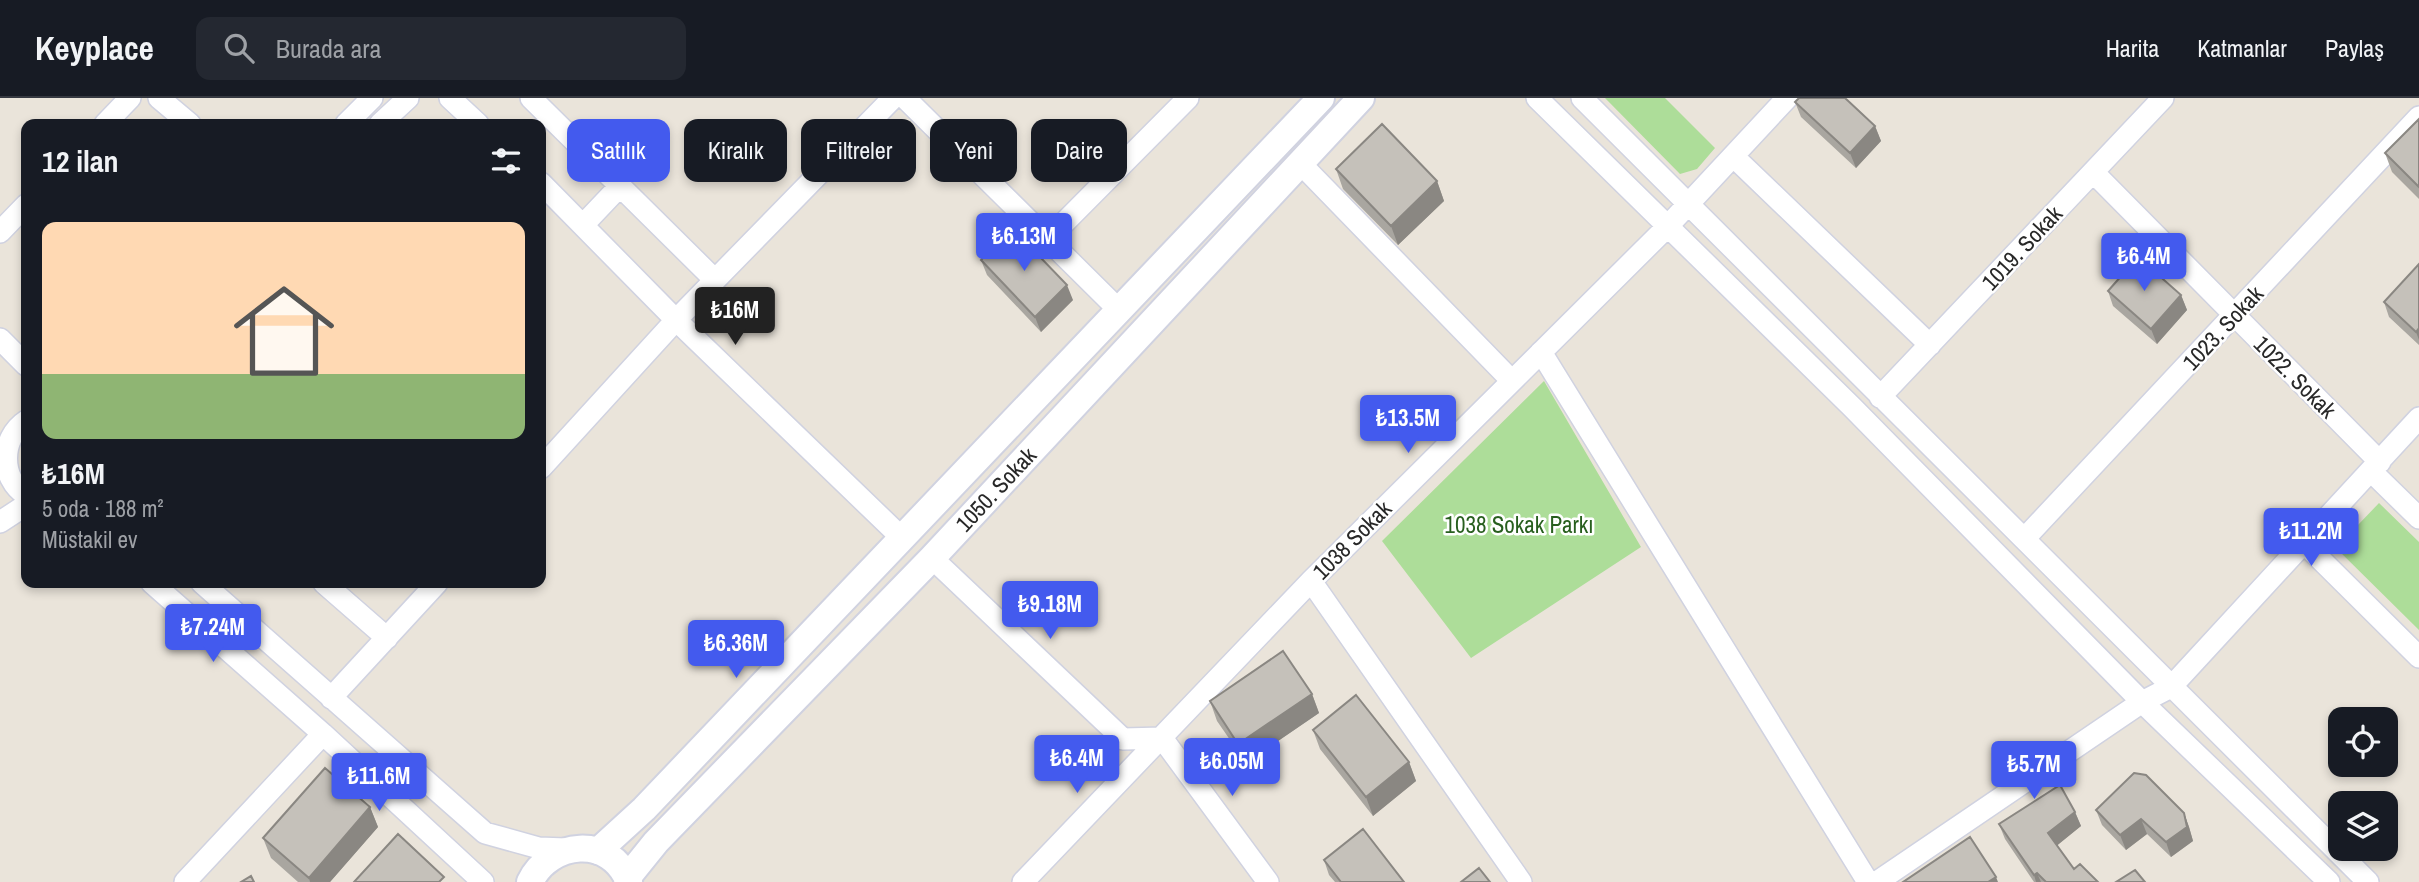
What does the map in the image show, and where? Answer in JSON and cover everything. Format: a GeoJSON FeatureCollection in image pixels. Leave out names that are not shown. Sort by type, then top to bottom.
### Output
{"type":"FeatureCollection","features":[{"type":"Feature","properties":{"kind":"street"},"geometry":{"type":"LineString","coordinates":[[109,119],[130,98]]}},
{"type":"Feature","properties":{"kind":"street"},"geometry":{"type":"LineString","coordinates":[[159,98],[184,119]]}},
{"type":"Feature","properties":{"kind":"street"},"geometry":{"type":"LineString","coordinates":[[351,119],[372,98]]}},
{"type":"Feature","properties":{"kind":"street"},"geometry":{"type":"LineString","coordinates":[[385,119],[408,98]]}},
{"type":"Feature","properties":{"kind":"street"},"geometry":{"type":"LineString","coordinates":[[450,98],[473,119]]}},
{"type":"Feature","properties":{"kind":"street"},"geometry":{"type":"LineString","coordinates":[[531,98],[715,280]]}},
{"type":"Feature","properties":{"kind":"street"},"geometry":{"type":"LineString","coordinates":[[546,463],[676,320],[893,98]]}},
{"type":"Feature","properties":{"kind":"street"},"geometry":{"type":"LineString","coordinates":[[905,98],[1121,311]]}},
{"type":"Feature","properties":{"kind":"street"},"geometry":{"type":"LineString","coordinates":[[1047,240],[1188,98]]}},
{"type":"Feature","properties":{"kind":"street","name":"1050. Sokak"},"geometry":{"type":"LineString","coordinates":[[598,851],[644,809],[1321,98]]}},
{"type":"Feature","properties":{"kind":"street","name":"1050. Sokak"},"geometry":{"type":"LineString","coordinates":[[628,880],[656,842],[933,558],[1361,98]]}},
{"type":"Feature","properties":{"kind":"street"},"geometry":{"type":"LineString","coordinates":[[1537,98],[1666,228],[1852,407],[2142,702],[2329,882]]}},
{"type":"Feature","properties":{"kind":"street"},"geometry":{"type":"LineString","coordinates":[[1582,98],[2368,882]]}},
{"type":"Feature","properties":{"kind":"street","name":"1038 Sokak"},"geometry":{"type":"LineString","coordinates":[[1023,882],[1311,581],[1666,228],[1787,98]]}},
{"type":"Feature","properties":{"kind":"street","name":"1019. Sokak"},"geometry":{"type":"LineString","coordinates":[[1880,397],[2163,98]]}},
{"type":"Feature","properties":{"kind":"street","name":"1023. Sokak"},"geometry":{"type":"LineString","coordinates":[[2025,538],[2419,117]]}},
{"type":"Feature","properties":{"kind":"street"},"geometry":{"type":"LineString","coordinates":[[1733,156],[1930,345]]}},
{"type":"Feature","properties":{"kind":"street"},"geometry":{"type":"LineString","coordinates":[[1300,163],[1512,381]]}},
{"type":"Feature","properties":{"kind":"street","name":"1022. Sokak"},"geometry":{"type":"LineString","coordinates":[[2093,172],[2236,314],[2419,518]]}},
{"type":"Feature","properties":{"kind":"street"},"geometry":{"type":"LineString","coordinates":[[583,225],[620,186]]}},
{"type":"Feature","properties":{"kind":"street"},"geometry":{"type":"LineString","coordinates":[[546,197],[583,225],[676,320],[903,539]]}},
{"type":"Feature","properties":{"kind":"street"},"geometry":{"type":"LineString","coordinates":[[0,232],[21,210]]}},
{"type":"Feature","properties":{"kind":"street"},"geometry":{"type":"LineString","coordinates":[[0,339],[21,360]]}},
{"type":"Feature","properties":{"kind":"street"},"geometry":{"type":"LineString","coordinates":[[1541,352],[1868,882]]}},
{"type":"Feature","properties":{"kind":"street"},"geometry":{"type":"LineString","coordinates":[[1877,882],[2142,702],[2171,687],[2419,418]]}},
{"type":"Feature","properties":{"kind":"street"},"geometry":{"type":"LineString","coordinates":[[21,426],[12,434],[2,462],[13,484],[21,491]]}},
{"type":"Feature","properties":{"kind":"street"},"geometry":{"type":"LineString","coordinates":[[0,522],[21,508]]}},
{"type":"Feature","properties":{"kind":"street"},"geometry":{"type":"LineString","coordinates":[[2305,544],[2419,657]]}},
{"type":"Feature","properties":{"kind":"street"},"geometry":{"type":"LineString","coordinates":[[933,558],[1123,738],[1162,738],[1268,882]]}},
{"type":"Feature","properties":{"kind":"street"},"geometry":{"type":"LineString","coordinates":[[1311,581],[1521,882]]}},
{"type":"Feature","properties":{"kind":"street"},"geometry":{"type":"LineString","coordinates":[[158,588],[323,734],[483,882]]}},
{"type":"Feature","properties":{"kind":"street"},"geometry":{"type":"LineString","coordinates":[[210,588],[485,833],[539,848],[584,848],[598,851],[617,863],[628,880]]}},
{"type":"Feature","properties":{"kind":"street"},"geometry":{"type":"LineString","coordinates":[[330,588],[387,638]]}},
{"type":"Feature","properties":{"kind":"street"},"geometry":{"type":"LineString","coordinates":[[331,698],[432,588]]}},
{"type":"Feature","properties":{"kind":"street"},"geometry":{"type":"LineString","coordinates":[[185,882],[323,734]]}},
{"type":"Feature","properties":{"kind":"street"},"geometry":{"type":"LineString","coordinates":[[530,882],[536,870],[549,857],[566,849]]}},
{"type":"Feature","properties":{"kind":"green space"},"geometry":{"type":"Polygon","coordinates":[[[1605,98],[1665,98],[1715,148],[1697,169],[1680,174],[1605,98]]]}},
{"type":"Feature","properties":{"kind":"green space","name":"1038 Sokak Parkı"},"geometry":{"type":"Polygon","coordinates":[[[1544,381],[1641,547],[1471,658],[1382,541],[1544,381]]]}},
{"type":"Feature","properties":{"kind":"green space"},"geometry":{"type":"Polygon","coordinates":[[[2379,503],[2419,542],[2419,630],[2336,548],[2379,503]]]}},
{"type":"Feature","properties":{"kind":"building"},"geometry":{"type":"Polygon","coordinates":[[[1799,98],[1845,98],[1875,126],[1850,153],[1795,102],[1799,98]]]}},
{"type":"Feature","properties":{"kind":"building"},"geometry":{"type":"Polygon","coordinates":[[[2419,119],[2419,187],[2385,153],[2419,119]]]}},
{"type":"Feature","properties":{"kind":"building"},"geometry":{"type":"Polygon","coordinates":[[[1382,124],[1437,181],[1391,226],[1336,169],[1382,124]]]}},
{"type":"Feature","properties":{"kind":"building"},"geometry":{"type":"Polygon","coordinates":[[[1013,229],[1067,285],[1035,317],[981,260],[1013,229]]]}},
{"type":"Feature","properties":{"kind":"building"},"geometry":{"type":"Polygon","coordinates":[[[2138,257],[2181,295],[2151,329],[2108,291],[2138,257]]]}},
{"type":"Feature","properties":{"kind":"building"},"geometry":{"type":"Polygon","coordinates":[[[2419,264],[2419,328],[2416,332],[2384,302],[2419,264]]]}},
{"type":"Feature","properties":{"kind":"building"},"geometry":{"type":"Polygon","coordinates":[[[1283,651],[1312,694],[1238,744],[1210,701],[1283,651]]]}},
{"type":"Feature","properties":{"kind":"building"},"geometry":{"type":"Polygon","coordinates":[[[1356,695],[1409,762],[1366,797],[1313,730],[1356,695]]]}},
{"type":"Feature","properties":{"kind":"building"},"geometry":{"type":"Polygon","coordinates":[[[325,768],[370,807],[309,878],[263,838],[325,768]]]}},
{"type":"Feature","properties":{"kind":"building"},"geometry":{"type":"Polygon","coordinates":[[[2134,773],[2146,775],[2184,813],[2187,827],[2166,842],[2141,819],[2120,835],[2096,810],[2134,773]]]}},
{"type":"Feature","properties":{"kind":"building"},"geometry":{"type":"Polygon","coordinates":[[[2060,785],[2075,812],[2048,833],[2074,869],[2080,864],[2098,882],[2046,882],[2037,873],[2034,875],[1999,824],[2060,785]]]}},
{"type":"Feature","properties":{"kind":"building"},"geometry":{"type":"Polygon","coordinates":[[[1363,829],[1404,882],[1341,882],[1324,860],[1363,829]]]}},
{"type":"Feature","properties":{"kind":"building"},"geometry":{"type":"Polygon","coordinates":[[[398,834],[444,877],[439,882],[354,882],[398,834]]]}},
{"type":"Feature","properties":{"kind":"building"},"geometry":{"type":"Polygon","coordinates":[[[1970,837],[1996,877],[1988,882],[1903,882],[1970,837]]]}},
{"type":"Feature","properties":{"kind":"building"},"geometry":{"type":"Polygon","coordinates":[[[1479,868],[1490,882],[1461,882],[1479,868]]]}},
{"type":"Feature","properties":{"kind":"building"},"geometry":{"type":"Polygon","coordinates":[[[2135,870],[2145,882],[2116,882],[2135,870]]]}},
{"type":"Feature","properties":{"kind":"building"},"geometry":{"type":"Polygon","coordinates":[[[251,876],[254,882],[241,882],[251,876]]]}}]}
